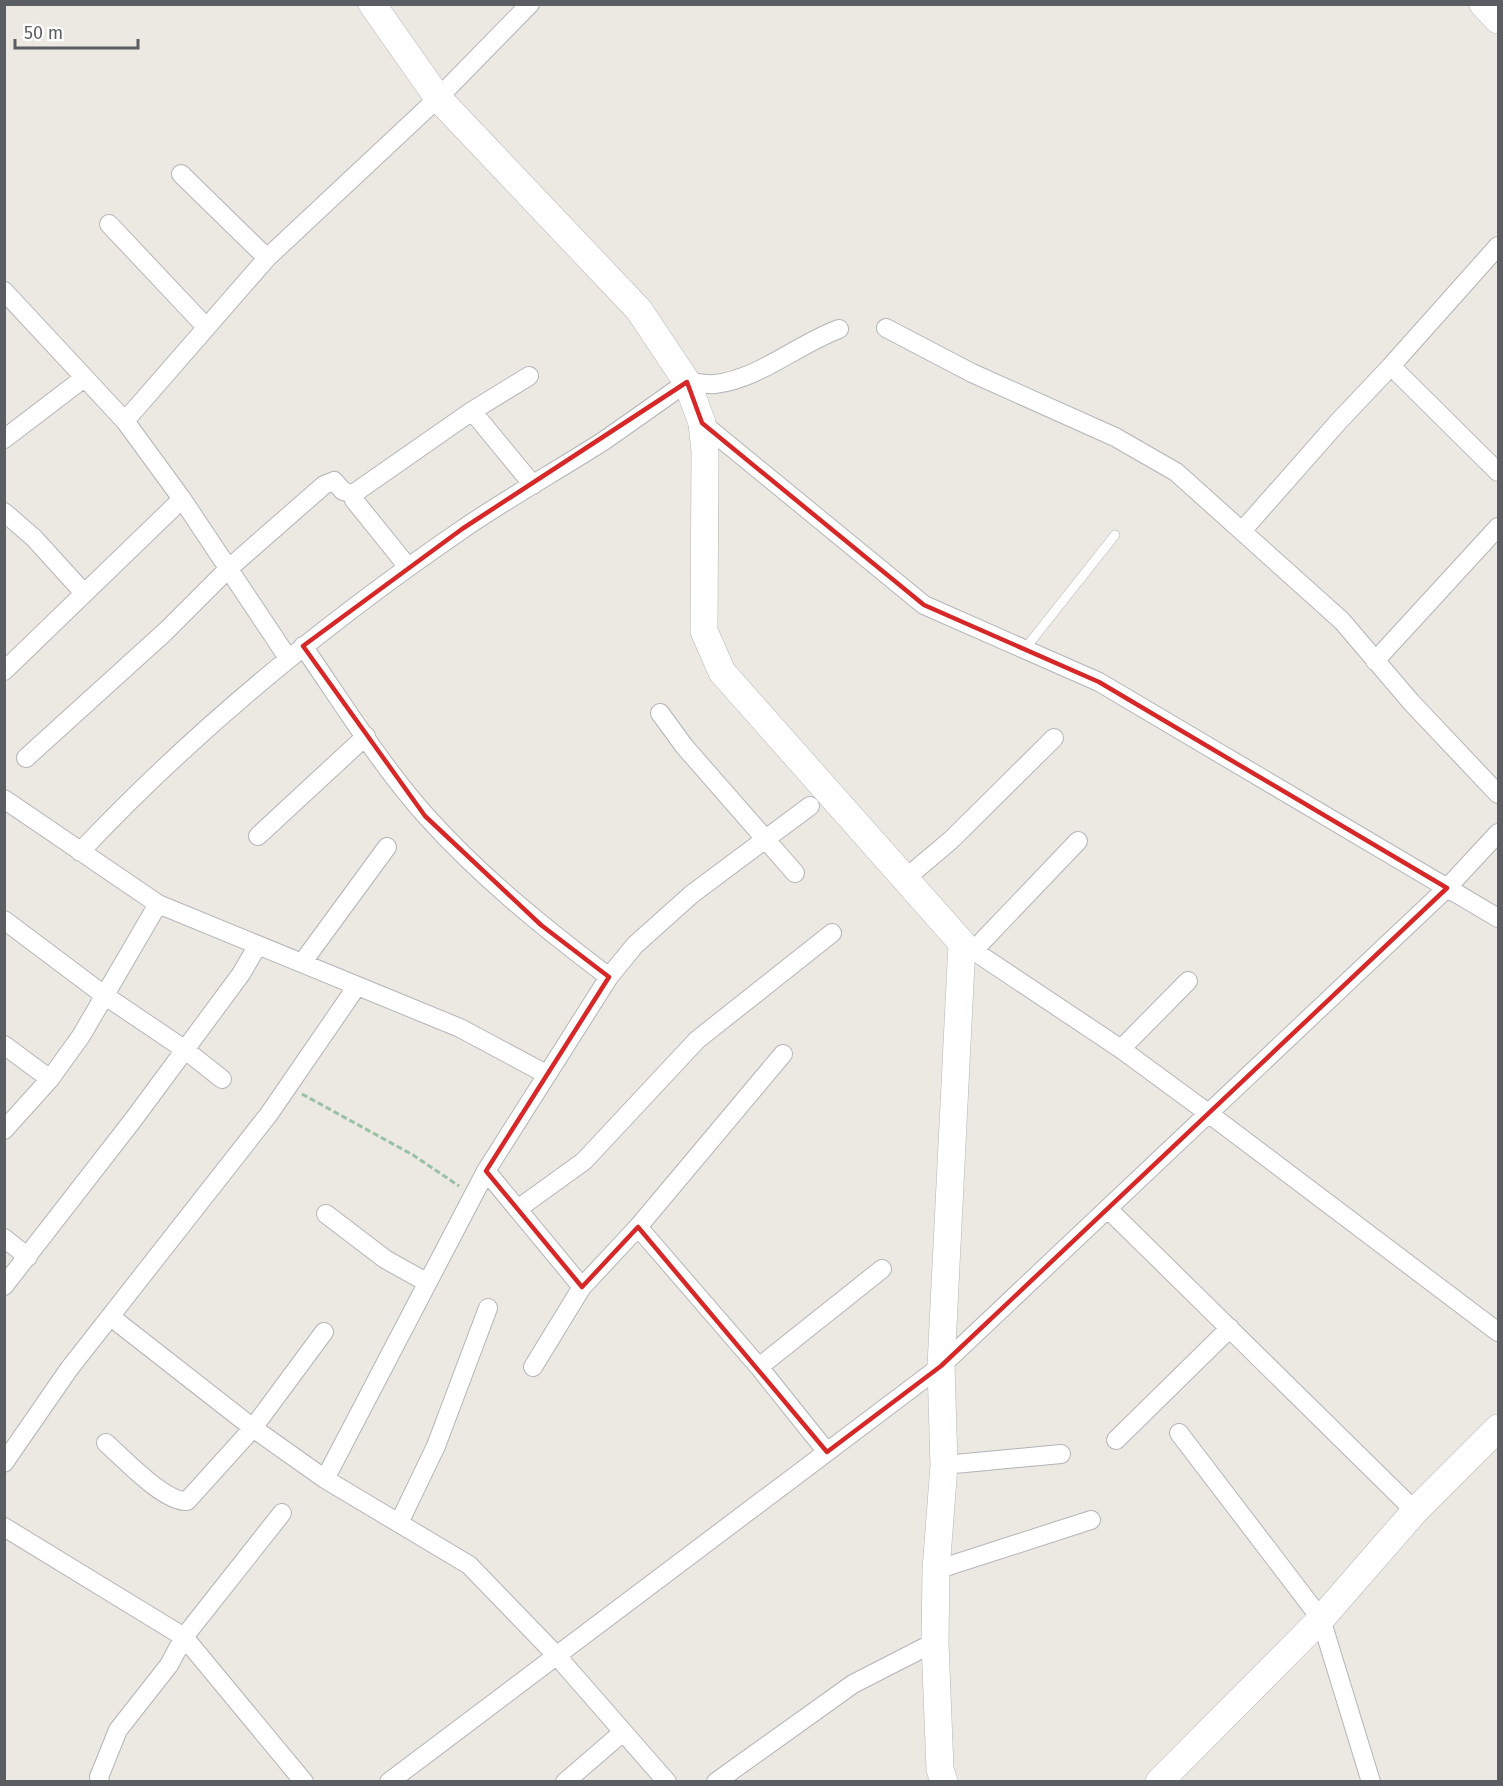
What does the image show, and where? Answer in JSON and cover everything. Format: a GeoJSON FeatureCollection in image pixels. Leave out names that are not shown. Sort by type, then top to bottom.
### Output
{"type":"FeatureCollection","features":[{"type":"Feature","properties":{"kind":"street"},"geometry":{"type":"LineString","coordinates":[[372,4],[438,98],[639,310],[687,382],[702,423],[705,451],[705,632],[722,672],[968,946],[1121,1049],[1209,1113],[1498,1332]]}},
{"type":"Feature","properties":{"kind":"street"},"geometry":{"type":"LineString","coordinates":[[126,421],[267,258],[438,98],[530,4]]}},
{"type":"Feature","properties":{"kind":"street"},"geometry":{"type":"LineString","coordinates":[[1483,4],[1498,20]]}},
{"type":"Feature","properties":{"kind":"street"},"geometry":{"type":"LineString","coordinates":[[182,174],[267,258]]}},
{"type":"Feature","properties":{"kind":"street"},"geometry":{"type":"LineString","coordinates":[[109,224],[206,327]]}},
{"type":"Feature","properties":{"kind":"street"},"geometry":{"type":"LineString","coordinates":[[1242,531],[1498,246]]}},
{"type":"Feature","properties":{"kind":"street"},"geometry":{"type":"LineString","coordinates":[[4,291],[126,421],[182,499],[227,570],[288,658]]}},
{"type":"Feature","properties":{"kind":"street"},"geometry":{"type":"LineString","coordinates":[[886,328],[972,373],[1115,437],[1176,472],[1342,621],[1410,702],[1498,794]]}},
{"type":"Feature","properties":{"kind":"street"},"geometry":{"type":"LineString","coordinates":[[80,852],[185,749],[288,658],[462,529],[602,441],[687,382],[713,384],[733,381],[811,339],[839,329]]}},
{"type":"Feature","properties":{"kind":"street"},"geometry":{"type":"LineString","coordinates":[[1392,366],[1498,472]]}},
{"type":"Feature","properties":{"kind":"street"},"geometry":{"type":"LineString","coordinates":[[353,494],[472,411],[529,376]]}},
{"type":"Feature","properties":{"kind":"street"},"geometry":{"type":"LineString","coordinates":[[4,440],[84,378]]}},
{"type":"Feature","properties":{"kind":"street"},"geometry":{"type":"LineString","coordinates":[[472,411],[533,485]]}},
{"type":"Feature","properties":{"kind":"street"},"geometry":{"type":"LineString","coordinates":[[702,423],[924,605],[1099,682],[1498,918]]}},
{"type":"Feature","properties":{"kind":"street"},"geometry":{"type":"LineString","coordinates":[[26,758],[166,631],[227,570],[331,481],[336,482],[344,491],[353,494]]}},
{"type":"Feature","properties":{"kind":"street"},"geometry":{"type":"LineString","coordinates":[[353,494],[354,500],[408,567]]}},
{"type":"Feature","properties":{"kind":"street"},"geometry":{"type":"LineString","coordinates":[[4,671],[182,499]]}},
{"type":"Feature","properties":{"kind":"street"},"geometry":{"type":"LineString","coordinates":[[4,512],[34,538],[84,593]]}},
{"type":"Feature","properties":{"kind":"street"},"geometry":{"type":"LineString","coordinates":[[1376,661],[1498,527]]}},
{"type":"Feature","properties":{"kind":"street"},"geometry":{"type":"LineString","coordinates":[[303,646],[425,816],[541,925],[609,977]]}},
{"type":"Feature","properties":{"kind":"street"},"geometry":{"type":"LineString","coordinates":[[660,713],[684,746],[795,873]]}},
{"type":"Feature","properties":{"kind":"street"},"geometry":{"type":"LineString","coordinates":[[258,836],[366,736]]}},
{"type":"Feature","properties":{"kind":"street"},"geometry":{"type":"LineString","coordinates":[[906,878],[951,840],[1054,738]]}},
{"type":"Feature","properties":{"kind":"street"},"geometry":{"type":"LineString","coordinates":[[4,799],[158,904],[460,1028],[546,1074]]}},
{"type":"Feature","properties":{"kind":"street"},"geometry":{"type":"LineString","coordinates":[[325,1479],[486,1171],[609,977],[635,945],[692,894],[810,806]]}},
{"type":"Feature","properties":{"kind":"street"},"geometry":{"type":"LineString","coordinates":[[389,1782],[479,1711],[557,1656],[941,1366],[1109,1210],[1447,888],[1498,833]]}},
{"type":"Feature","properties":{"kind":"street"},"geometry":{"type":"LineString","coordinates":[[944,1782],[940,1769],[935,1642],[936,1570],[944,1465],[941,1366],[968,946],[1078,841]]}},
{"type":"Feature","properties":{"kind":"street"},"geometry":{"type":"LineString","coordinates":[[302,963],[387,847]]}},
{"type":"Feature","properties":{"kind":"street"},"geometry":{"type":"LineString","coordinates":[[4,1130],[50,1079],[81,1036],[158,904]]}},
{"type":"Feature","properties":{"kind":"street"},"geometry":{"type":"LineString","coordinates":[[4,920],[104,995],[184,1049],[222,1078]]}},
{"type":"Feature","properties":{"kind":"street"},"geometry":{"type":"LineString","coordinates":[[519,1208],[584,1161],[697,1040],[832,933]]}},
{"type":"Feature","properties":{"kind":"street"},"geometry":{"type":"LineString","coordinates":[[4,1286],[241,974],[258,945]]}},
{"type":"Feature","properties":{"kind":"street"},"geometry":{"type":"LineString","coordinates":[[1121,1049],[1188,981]]}},
{"type":"Feature","properties":{"kind":"street"},"geometry":{"type":"LineString","coordinates":[[4,1463],[69,1369],[288,1086],[357,986]]}},
{"type":"Feature","properties":{"kind":"street"},"geometry":{"type":"LineString","coordinates":[[4,1046],[50,1079]]}},
{"type":"Feature","properties":{"kind":"street"},"geometry":{"type":"LineString","coordinates":[[533,1367],[582,1287],[638,1227],[783,1054]]}},
{"type":"Feature","properties":{"kind":"street"},"geometry":{"type":"LineString","coordinates":[[486,1171],[519,1208],[582,1287]]}},
{"type":"Feature","properties":{"kind":"street"},"geometry":{"type":"LineString","coordinates":[[1109,1210],[1415,1511]]}},
{"type":"Feature","properties":{"kind":"street"},"geometry":{"type":"LineString","coordinates":[[327,1214],[385,1258],[426,1282]]}},
{"type":"Feature","properties":{"kind":"street"},"geometry":{"type":"LineString","coordinates":[[638,1227],[759,1367],[827,1452]]}},
{"type":"Feature","properties":{"kind":"street"},"geometry":{"type":"LineString","coordinates":[[4,1238],[28,1257]]}},
{"type":"Feature","properties":{"kind":"street"},"geometry":{"type":"LineString","coordinates":[[759,1367],[882,1269]]}},
{"type":"Feature","properties":{"kind":"street"},"geometry":{"type":"LineString","coordinates":[[399,1523],[436,1446],[488,1308]]}},
{"type":"Feature","properties":{"kind":"street"},"geometry":{"type":"LineString","coordinates":[[111,1317],[253,1428],[325,1479],[469,1565],[557,1656],[667,1782]]}},
{"type":"Feature","properties":{"kind":"street"},"geometry":{"type":"LineString","coordinates":[[1116,1440],[1230,1328]]}},
{"type":"Feature","properties":{"kind":"street"},"geometry":{"type":"LineString","coordinates":[[106,1443],[166,1495],[178,1502],[187,1501],[253,1428],[324,1332]]}},
{"type":"Feature","properties":{"kind":"street"},"geometry":{"type":"LineString","coordinates":[[1159,1782],[1321,1619],[1415,1511],[1498,1428]]}},
{"type":"Feature","properties":{"kind":"street"},"geometry":{"type":"LineString","coordinates":[[1179,1433],[1321,1619],[1371,1782]]}},
{"type":"Feature","properties":{"kind":"street"},"geometry":{"type":"LineString","coordinates":[[944,1465],[1061,1454]]}},
{"type":"Feature","properties":{"kind":"street"},"geometry":{"type":"LineString","coordinates":[[100,1782],[99,1777],[118,1730],[169,1665],[184,1637],[282,1513]]}},
{"type":"Feature","properties":{"kind":"street"},"geometry":{"type":"LineString","coordinates":[[936,1570],[1091,1520]]}},
{"type":"Feature","properties":{"kind":"street"},"geometry":{"type":"LineString","coordinates":[[4,1527],[184,1637],[304,1782]]}},
{"type":"Feature","properties":{"kind":"street"},"geometry":{"type":"LineString","coordinates":[[716,1782],[853,1684],[935,1642]]}},
{"type":"Feature","properties":{"kind":"street"},"geometry":{"type":"LineString","coordinates":[[565,1782],[623,1732]]}},
{"type":"Feature","properties":{"kind":"lane"},"geometry":{"type":"LineString","coordinates":[[1024,650],[1115,535]]}},
{"type":"Feature","properties":{"kind":"path"},"geometry":{"type":"LineString","coordinates":[[288,1086],[336,1115],[413,1155],[473,1196]]}},
{"type":"Feature","properties":{"kind":"highlighted area"},"geometry":{"type":"Polygon","coordinates":[[[687,382],[702,423],[924,605],[1099,682],[1447,888],[941,1366],[827,1452],[638,1227],[582,1287],[486,1171],[609,977],[541,925],[425,816],[303,646],[462,529],[687,382]]]}}]}
